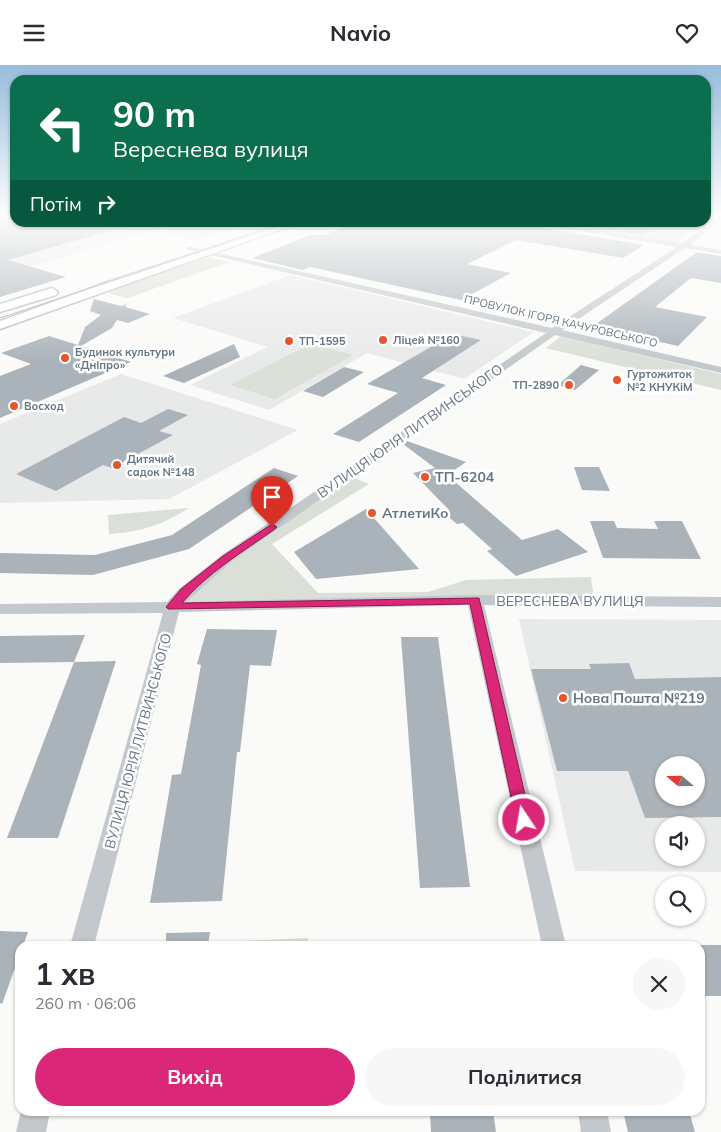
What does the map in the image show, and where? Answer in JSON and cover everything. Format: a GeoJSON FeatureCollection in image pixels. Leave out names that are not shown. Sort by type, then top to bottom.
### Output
{"type":"FeatureCollection","features":[{"type":"Feature","properties":{"kind":"main road"},"geometry":{"type":"LineString","coordinates":[[0,308],[141,264]]}},
{"type":"Feature","properties":{"kind":"main road"},"geometry":{"type":"LineString","coordinates":[[0,325],[173,264]]}},
{"type":"Feature","properties":{"kind":"street","name":"ПРОВУЛОК ІГОРЯ КАЧУРОВСЬКОГО"},"geometry":{"type":"LineString","coordinates":[[258,264],[721,370]]}},
{"type":"Feature","properties":{"kind":"street","name":"ВУЛИЦЯ ЮРІЯ ЛИТВИНСЬКОГО"},"geometry":{"type":"LineString","coordinates":[[83,941],[170,625],[172,607],[185,592],[227,558],[555,331],[657,264]]}},
{"type":"Feature","properties":{"kind":"street","name":"ВЕРЕСНЕВА ВУЛИЦЯ"},"geometry":{"type":"LineString","coordinates":[[0,609],[144,609],[475,600],[721,602]]}},
{"type":"Feature","properties":{"kind":"street"},"geometry":{"type":"LineString","coordinates":[[475,600],[553,941]]}},
{"type":"Feature","properties":{"kind":"street"},"geometry":{"type":"LineString","coordinates":[[31,1132],[35,1116]]}},
{"type":"Feature","properties":{"kind":"street"},"geometry":{"type":"LineString","coordinates":[[593,1116],[596,1132]]}},
{"type":"Feature","properties":{"kind":"shaded area"},"geometry":{"type":"Polygon","coordinates":[[[3,264],[41,264],[0,276],[3,264]]]}},
{"type":"Feature","properties":{"kind":"shaded area"},"geometry":{"type":"Polygon","coordinates":[[[189,264],[225,264],[127,298],[108,293],[189,264]]]}},
{"type":"Feature","properties":{"kind":"shaded area","name":"Ліцей №160"},"geometry":{"type":"Polygon","coordinates":[[[290,275],[534,332],[464,379],[367,353],[269,410],[190,385],[267,347],[173,318],[290,275]]]}},
{"type":"Feature","properties":{"kind":"shaded area"},"geometry":{"type":"Polygon","coordinates":[[[561,336],[721,374],[721,390],[546,348],[561,336]]]}},
{"type":"Feature","properties":{"kind":"shaded area"},"geometry":{"type":"Polygon","coordinates":[[[310,344],[353,355],[275,399],[230,385],[310,344]]]}},
{"type":"Feature","properties":{"kind":"shaded area","name":"Дитячий садок №148"},"geometry":{"type":"Polygon","coordinates":[[[121,374],[298,430],[169,499],[0,503],[0,424],[121,374]]]}},
{"type":"Feature","properties":{"kind":"shaded area"},"geometry":{"type":"Polygon","coordinates":[[[347,475],[369,484],[272,544],[318,593],[428,592],[466,580],[591,577],[594,600],[172,607],[227,558],[347,475]]]}},
{"type":"Feature","properties":{"kind":"shaded area"},"geometry":{"type":"Polygon","coordinates":[[[189,508],[151,527],[109,534],[108,515],[189,508]]]}},
{"type":"Feature","properties":{"kind":"shaded area"},"geometry":{"type":"Polygon","coordinates":[[[519,619],[721,620],[721,872],[575,871],[519,619]]]}},
{"type":"Feature","properties":{"kind":"shaded area"},"geometry":{"type":"Polygon","coordinates":[[[308,938],[308,941],[240,941],[308,938]]]}},
{"type":"Feature","properties":{"kind":"building"},"geometry":{"type":"Polygon","coordinates":[[[0,264],[21,264],[66,277],[0,297],[0,264]]]}},
{"type":"Feature","properties":{"kind":"building"},"geometry":{"type":"Polygon","coordinates":[[[277,264],[467,264],[511,273],[461,300],[310,267],[303,270],[277,264]]]}},
{"type":"Feature","properties":{"kind":"building"},"geometry":{"type":"Polygon","coordinates":[[[680,264],[721,264],[721,283],[691,278],[655,307],[707,317],[678,346],[616,332],[612,334],[589,329],[680,264]]]}},
{"type":"Feature","properties":{"kind":"building"},"geometry":{"type":"Polygon","coordinates":[[[94,299],[121,306],[127,304],[125,307],[150,314],[128,323],[117,320],[112,328],[81,346],[131,362],[0,418],[0,376],[31,364],[1,353],[49,336],[78,345],[85,327],[101,315],[90,311],[94,299]]]}},
{"type":"Feature","properties":{"kind":"building"},"geometry":{"type":"Polygon","coordinates":[[[453,334],[481,340],[422,378],[446,385],[359,442],[333,434],[398,393],[367,384],[453,334]]]}},
{"type":"Feature","properties":{"kind":"building"},"geometry":{"type":"Polygon","coordinates":[[[234,344],[240,357],[184,383],[163,376],[234,344]]]}},
{"type":"Feature","properties":{"kind":"building"},"geometry":{"type":"Polygon","coordinates":[[[581,365],[599,370],[575,390],[558,385],[581,365]]]}},
{"type":"Feature","properties":{"kind":"building"},"geometry":{"type":"Polygon","coordinates":[[[344,367],[364,372],[323,397],[303,391],[344,367]]]}},
{"type":"Feature","properties":{"kind":"building"},"geometry":{"type":"Polygon","coordinates":[[[168,409],[188,415],[159,431],[173,435],[112,468],[103,465],[56,491],[16,474],[124,417],[141,423],[168,409]]]}},
{"type":"Feature","properties":{"kind":"building"},"geometry":{"type":"Polygon","coordinates":[[[407,441],[466,462],[447,475],[522,540],[558,529],[588,552],[516,576],[487,551],[492,549],[463,523],[457,524],[444,513],[450,511],[413,473],[435,468],[403,444],[407,441]]]}},
{"type":"Feature","properties":{"kind":"building"},"geometry":{"type":"Polygon","coordinates":[[[574,467],[599,467],[610,491],[582,490],[574,467]]]}},
{"type":"Feature","properties":{"kind":"building"},"geometry":{"type":"Polygon","coordinates":[[[274,468],[298,476],[189,549],[93,575],[0,573],[0,553],[95,555],[172,535],[274,468]]]}},
{"type":"Feature","properties":{"kind":"building"},"geometry":{"type":"Polygon","coordinates":[[[366,509],[419,569],[316,579],[294,552],[366,509]]]}},
{"type":"Feature","properties":{"kind":"building"},"geometry":{"type":"Polygon","coordinates":[[[590,521],[614,521],[617,528],[658,529],[654,521],[682,521],[701,559],[603,558],[590,521]]]}},
{"type":"Feature","properties":{"kind":"building"},"geometry":{"type":"Polygon","coordinates":[[[207,629],[277,630],[271,666],[250,665],[240,752],[237,752],[222,901],[150,903],[172,775],[181,774],[201,665],[197,664],[207,629]]]}},
{"type":"Feature","properties":{"kind":"building"},"geometry":{"type":"Polygon","coordinates":[[[85,635],[74,662],[0,663],[0,636],[85,635]]]}},
{"type":"Feature","properties":{"kind":"building"},"geometry":{"type":"Polygon","coordinates":[[[401,637],[438,637],[470,887],[420,888],[401,637]]]}},
{"type":"Feature","properties":{"kind":"building"},"geometry":{"type":"Polygon","coordinates":[[[116,661],[58,838],[7,838],[74,662],[116,661]]]}},
{"type":"Feature","properties":{"kind":"building"},"geometry":{"type":"Polygon","coordinates":[[[629,663],[635,679],[721,677],[721,817],[655,816],[655,818],[645,818],[628,771],[557,771],[531,669],[591,669],[589,664],[629,663]]]}},
{"type":"Feature","properties":{"kind":"building"},"geometry":{"type":"Polygon","coordinates":[[[0,931],[28,932],[25,941],[15,941],[15,968],[2,1004],[0,1003],[0,931]]]}},
{"type":"Feature","properties":{"kind":"building"},"geometry":{"type":"Polygon","coordinates":[[[210,932],[209,941],[166,941],[166,933],[210,932]]]}},
{"type":"Feature","properties":{"kind":"building"},"geometry":{"type":"Polygon","coordinates":[[[705,945],[721,945],[721,996],[705,996],[705,945]]]}},
{"type":"Feature","properties":{"kind":"building"},"geometry":{"type":"Polygon","coordinates":[[[430,1116],[494,1116],[496,1132],[431,1132],[430,1116]]]}},
{"type":"Feature","properties":{"kind":"building"},"geometry":{"type":"Polygon","coordinates":[[[624,1116],[690,1116],[695,1132],[628,1132],[624,1116]]]}},
{"type":"Feature","properties":{"kind":"tram line"},"geometry":{"type":"LineString","coordinates":[[0,318],[164,264]]}},
{"type":"Feature","properties":{"kind":"place","name":"Ліцей №160"},"geometry":{"type":"Point","coordinates":[383,340]}},
{"type":"Feature","properties":{"kind":"place","name":"ТП-1595"},"geometry":{"type":"Point","coordinates":[289,341]}},
{"type":"Feature","properties":{"kind":"place","name":"Будинок культури «Дніпро»"},"geometry":{"type":"Point","coordinates":[65,358]}},
{"type":"Feature","properties":{"kind":"place","name":"Гуртожиток №2 КНУКіМ"},"geometry":{"type":"Point","coordinates":[617,380]}},
{"type":"Feature","properties":{"kind":"place","name":"ТП-2890"},"geometry":{"type":"Point","coordinates":[569,385]}},
{"type":"Feature","properties":{"kind":"place","name":"Восход"},"geometry":{"type":"Point","coordinates":[14,406]}},
{"type":"Feature","properties":{"kind":"place","name":"Дитячий садок №148"},"geometry":{"type":"Point","coordinates":[117,465]}},
{"type":"Feature","properties":{"kind":"place","name":"ТП-6204"},"geometry":{"type":"Point","coordinates":[425,477]}},
{"type":"Feature","properties":{"kind":"place","name":"АтлетиКо"},"geometry":{"type":"Point","coordinates":[372,513]}},
{"type":"Feature","properties":{"kind":"place","name":"Нова Пошта №219"},"geometry":{"type":"Point","coordinates":[563,698]}},
{"type":"Feature","properties":{"kind":"route"},"geometry":{"type":"LineString","coordinates":[[272,527],[227,558],[185,592],[172,607],[475,600],[524,820]]}}]}
